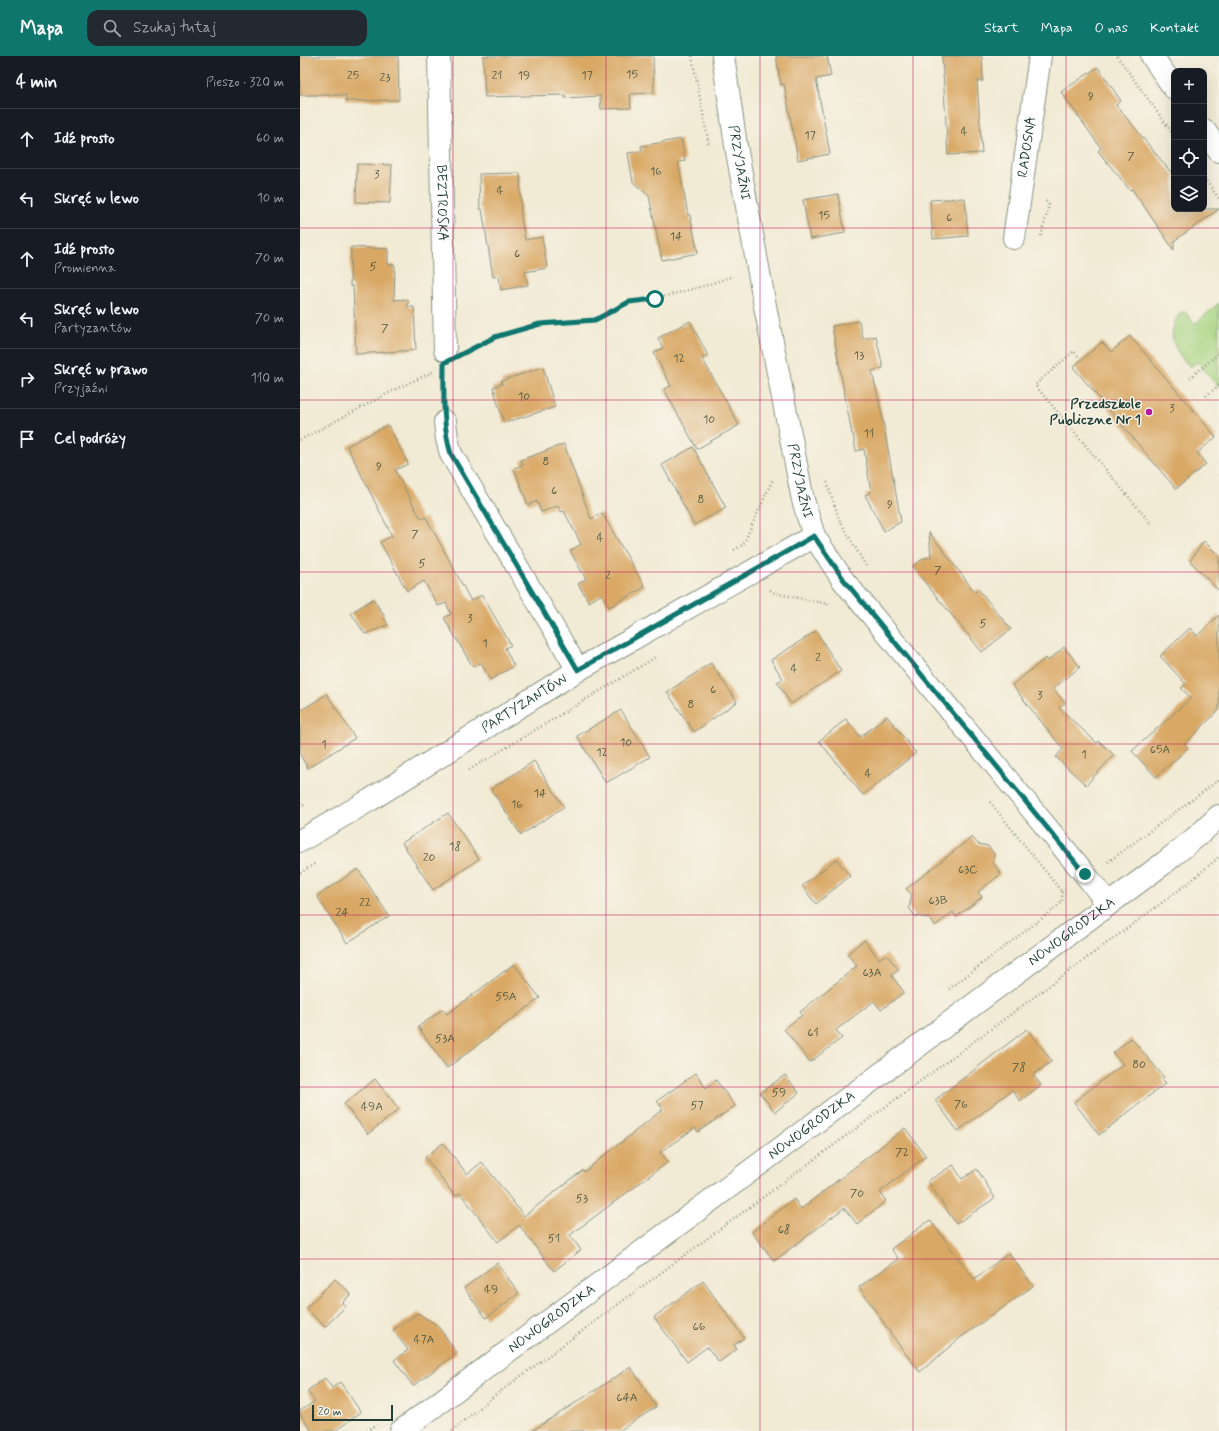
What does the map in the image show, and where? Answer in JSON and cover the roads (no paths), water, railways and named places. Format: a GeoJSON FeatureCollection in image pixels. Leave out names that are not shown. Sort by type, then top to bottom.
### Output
{"type":"FeatureCollection","features":[{"type":"Feature","properties":{"kind":"street","name":"BEZTROSKA"},"geometry":{"type":"LineString","coordinates":[[439,56],[444,356]]}},
{"type":"Feature","properties":{"kind":"street","name":"PRZYJAŹNI"},"geometry":{"type":"LineString","coordinates":[[723,56],[736,146],[765,306],[802,500],[814,536],[844,580],[1108,904]]}},
{"type":"Feature","properties":{"kind":"street","name":"RADOSNA"},"geometry":{"type":"LineString","coordinates":[[1014,238],[1040,56]]}},
{"type":"Feature","properties":{"kind":"street"},"geometry":{"type":"LineString","coordinates":[[1152,56],[1171,84]]}},
{"type":"Feature","properties":{"kind":"street"},"geometry":{"type":"LineString","coordinates":[[1207,134],[1219,151]]}},
{"type":"Feature","properties":{"kind":"street"},"geometry":{"type":"LineString","coordinates":[[445,422],[451,454],[578,670]]}},
{"type":"Feature","properties":{"kind":"street","name":"PARTYZANTÓW"},"geometry":{"type":"LineString","coordinates":[[300,841],[578,670],[814,536]]}},
{"type":"Feature","properties":{"kind":"street","name":"NOWOGRODZKA"},"geometry":{"type":"LineString","coordinates":[[401,1431],[1164,863],[1201,833],[1219,816]]}},
{"type":"Feature","properties":{"kind":"place","name":"Przedszkole Publiczne Nr 1"},"geometry":{"type":"Point","coordinates":[1149,412]}}]}
